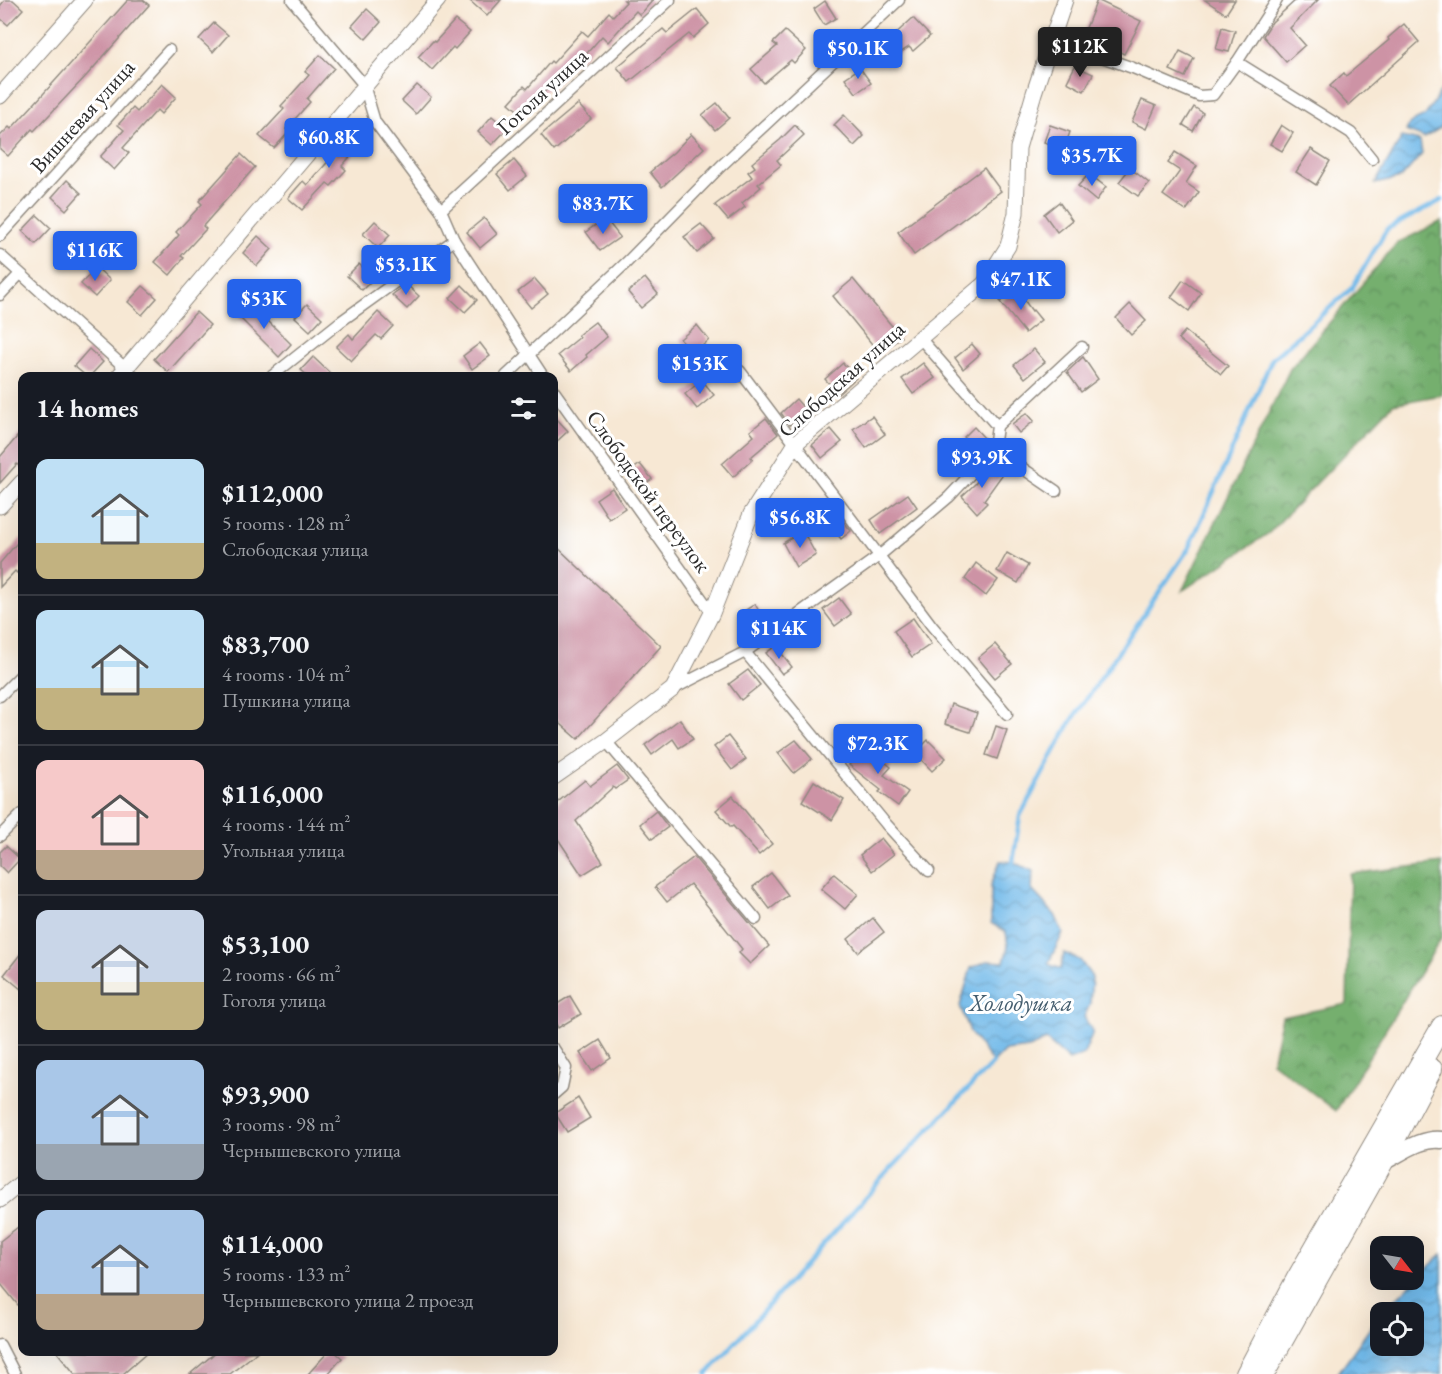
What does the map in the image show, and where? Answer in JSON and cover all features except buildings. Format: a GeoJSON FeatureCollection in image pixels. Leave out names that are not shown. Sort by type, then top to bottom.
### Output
{"type":"FeatureCollection","features":[{"type":"Feature","properties":{"kind":"highway"},"geometry":{"type":"LineString","coordinates":[[1246,1374],[1297,1278],[1442,1026]]}},
{"type":"Feature","properties":{"kind":"highway"},"geometry":{"type":"LineString","coordinates":[[1264,1374],[1383,1162],[1442,1051]]}},
{"type":"Feature","properties":{"kind":"main road"},"geometry":{"type":"LineString","coordinates":[[1383,1162],[1420,1143],[1432,1139],[1442,1140]]}},
{"type":"Feature","properties":{"kind":"street"},"geometry":{"type":"LineString","coordinates":[[0,96],[86,0]]}},
{"type":"Feature","properties":{"kind":"street"},"geometry":{"type":"LineString","coordinates":[[129,372],[364,85],[438,0]]}},
{"type":"Feature","properties":{"kind":"street","name":"Гоголя улица"},"geometry":{"type":"LineString","coordinates":[[441,210],[670,0]]}},
{"type":"Feature","properties":{"kind":"street"},"geometry":{"type":"LineString","coordinates":[[510,372],[627,262],[721,166],[899,0]]}},
{"type":"Feature","properties":{"kind":"street","name":"Слободская улица"},"geometry":{"type":"LineString","coordinates":[[558,774],[606,741],[673,689],[712,613],[751,514],[796,443],[984,284],[1008,246],[1016,213],[1018,148],[1065,0]]}},
{"type":"Feature","properties":{"kind":"street"},"geometry":{"type":"LineString","coordinates":[[1051,39],[1132,68],[1199,96],[1213,95],[1277,0]]}},
{"type":"Feature","properties":{"kind":"street"},"geometry":{"type":"LineString","coordinates":[[295,1],[364,85],[375,122],[441,210],[454,240],[540,372]]}},
{"type":"Feature","properties":{"kind":"street","name":"Вишневая улица"},"geometry":{"type":"LineString","coordinates":[[0,236],[169,50]]}},
{"type":"Feature","properties":{"kind":"street"},"geometry":{"type":"LineString","coordinates":[[1237,62],[1351,133],[1372,159]]}},
{"type":"Feature","properties":{"kind":"street"},"geometry":{"type":"LineString","coordinates":[[277,372],[340,322],[454,240]]}},
{"type":"Feature","properties":{"kind":"street"},"geometry":{"type":"LineString","coordinates":[[0,255],[125,372]]}},
{"type":"Feature","properties":{"kind":"street"},"geometry":{"type":"LineString","coordinates":[[0,295],[20,274]]}},
{"type":"Feature","properties":{"kind":"street"},"geometry":{"type":"LineString","coordinates":[[920,338],[997,426]]}},
{"type":"Feature","properties":{"kind":"street"},"geometry":{"type":"LineString","coordinates":[[673,689],[745,652],[879,556],[949,497],[994,449],[997,426],[1082,346]]}},
{"type":"Feature","properties":{"kind":"street"},"geometry":{"type":"LineString","coordinates":[[740,371],[932,626],[1007,714]]}},
{"type":"Feature","properties":{"kind":"street","name":"Слободской переулок"},"geometry":{"type":"LineString","coordinates":[[558,397],[712,613]]}},
{"type":"Feature","properties":{"kind":"street"},"geometry":{"type":"LineString","coordinates":[[994,449],[1056,491]]}},
{"type":"Feature","properties":{"kind":"street"},"geometry":{"type":"LineString","coordinates":[[0,506],[18,486]]}},
{"type":"Feature","properties":{"kind":"street"},"geometry":{"type":"LineString","coordinates":[[745,652],[879,815],[929,871]]}},
{"type":"Feature","properties":{"kind":"street"},"geometry":{"type":"LineString","coordinates":[[0,696],[18,678]]}},
{"type":"Feature","properties":{"kind":"street"},"geometry":{"type":"LineString","coordinates":[[606,741],[756,919]]}},
{"type":"Feature","properties":{"kind":"street"},"geometry":{"type":"LineString","coordinates":[[0,836],[18,818]]}},
{"type":"Feature","properties":{"kind":"street"},"geometry":{"type":"LineString","coordinates":[[558,1055],[566,1068],[562,1087],[558,1090]]}},
{"type":"Feature","properties":{"kind":"street"},"geometry":{"type":"LineString","coordinates":[[0,1200],[18,1185]]}},
{"type":"Feature","properties":{"kind":"street"},"geometry":{"type":"LineString","coordinates":[[0,1345],[15,1374]]}},
{"type":"Feature","properties":{"kind":"green space"},"geometry":{"type":"Polygon","coordinates":[[[1442,221],[1442,395],[1393,404],[1269,533],[1182,591],[1290,369],[1397,243],[1442,221]]]}},
{"type":"Feature","properties":{"kind":"green space"},"geometry":{"type":"Polygon","coordinates":[[[1442,863],[1442,937],[1336,1111],[1272,1062],[1282,1017],[1347,1004],[1350,874],[1442,863]]]}},
{"type":"Feature","properties":{"kind":"water"},"geometry":{"type":"Polygon","coordinates":[[[1442,89],[1442,127],[1424,138],[1406,131],[1410,123],[1425,116],[1442,89]]]}},
{"type":"Feature","properties":{"kind":"water"},"geometry":{"type":"Polygon","coordinates":[[[1402,137],[1420,141],[1422,154],[1401,178],[1375,184],[1402,137]]]}},
{"type":"Feature","properties":{"kind":"water","name":"Холодушка"},"geometry":{"type":"Polygon","coordinates":[[[1000,861],[1013,862],[1033,871],[1032,890],[1055,915],[1063,933],[1048,964],[1061,969],[1064,953],[1080,960],[1092,977],[1090,1004],[1084,1017],[1093,1032],[1084,1054],[1069,1060],[1046,1040],[1029,1048],[1005,1051],[993,1063],[971,1034],[960,1006],[971,968],[987,961],[1004,962],[1008,947],[1006,932],[991,923],[991,885],[1000,861]]]}},
{"type":"Feature","properties":{"kind":"water"},"geometry":{"type":"Polygon","coordinates":[[[1442,1254],[1442,1374],[1337,1374],[1370,1328],[1370,1356],[1424,1356],[1424,1302],[1392,1302],[1405,1290],[1424,1290],[1424,1271],[1442,1254]]]}},
{"type":"Feature","properties":{"kind":"waterway"},"geometry":{"type":"LineString","coordinates":[[1013,862],[1020,816],[1069,725],[1189,548],[1272,359],[1352,288],[1387,229],[1442,200]]}},
{"type":"Feature","properties":{"kind":"waterway"},"geometry":{"type":"LineString","coordinates":[[707,1374],[891,1169],[993,1063]]}}]}
